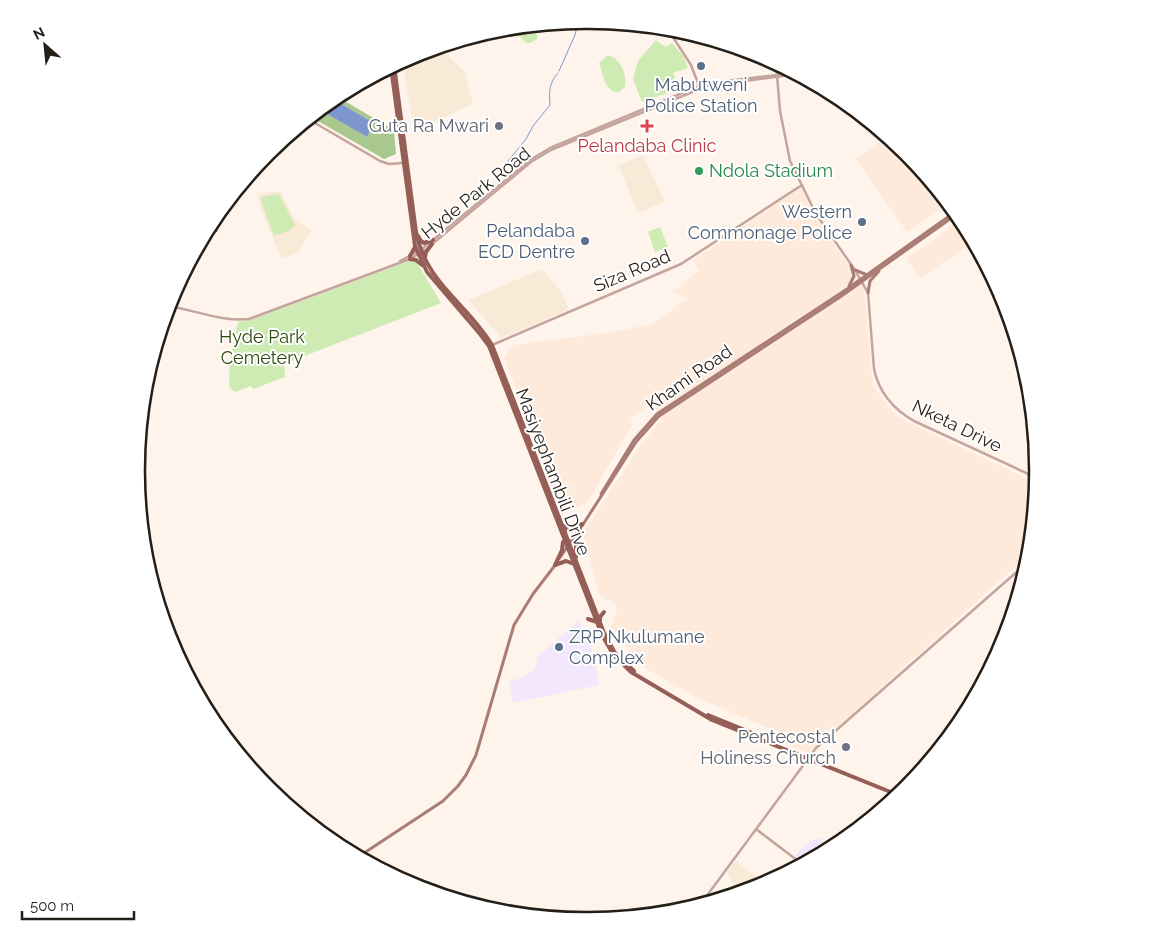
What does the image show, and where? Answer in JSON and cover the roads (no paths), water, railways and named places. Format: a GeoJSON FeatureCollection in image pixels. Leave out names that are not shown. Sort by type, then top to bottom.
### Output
{"type":"FeatureCollection","features":[{"type":"Feature","properties":{"kind":"main road","name":"Masiyephambili Drive"},"geometry":{"type":"LineString","coordinates":[[394,73],[415,246],[438,281],[483,332],[490,346],[560,520],[604,641],[624,666],[640,678],[712,720],[890,792]]}},
{"type":"Feature","properties":{"kind":"main road","name":"Masiyephambili Drive"},"geometry":{"type":"LineString","coordinates":[[404,164],[423,266],[435,283],[490,346],[561,534],[568,546]]}},
{"type":"Feature","properties":{"kind":"main road","name":"Khami Road"},"geometry":{"type":"LineString","coordinates":[[598,499],[634,440],[657,414],[885,265],[949,218]]}},
{"type":"Feature","properties":{"kind":"main road","name":"Khami Road"},"geometry":{"type":"LineString","coordinates":[[598,499],[636,442],[659,416],[861,280],[949,218]]}},
{"type":"Feature","properties":{"kind":"main road"},"geometry":{"type":"LineString","coordinates":[[416,232],[423,242],[433,242]]}},
{"type":"Feature","properties":{"kind":"main road"},"geometry":{"type":"LineString","coordinates":[[425,260],[426,252],[433,242]]}},
{"type":"Feature","properties":{"kind":"main road"},"geometry":{"type":"LineString","coordinates":[[415,246],[410,257],[423,266]]}},
{"type":"Feature","properties":{"kind":"main road"},"geometry":{"type":"LineString","coordinates":[[847,289],[854,278],[851,265]]}},
{"type":"Feature","properties":{"kind":"main road"},"geometry":{"type":"LineString","coordinates":[[868,293],[870,281],[885,265]]}},
{"type":"Feature","properties":{"kind":"main road"},"geometry":{"type":"LineString","coordinates":[[855,270],[868,274]]}},
{"type":"Feature","properties":{"kind":"main road"},"geometry":{"type":"LineString","coordinates":[[365,852],[443,801],[466,775],[476,755],[514,625],[598,499]]}},
{"type":"Feature","properties":{"kind":"main road"},"geometry":{"type":"LineString","coordinates":[[560,520],[568,530],[581,526]]}},
{"type":"Feature","properties":{"kind":"main road"},"geometry":{"type":"LineString","coordinates":[[555,565],[566,561],[575,563],[576,541],[581,526]]}},
{"type":"Feature","properties":{"kind":"main road"},"geometry":{"type":"LineString","coordinates":[[555,565],[562,550],[561,534]]}},
{"type":"Feature","properties":{"kind":"main road"},"geometry":{"type":"LineString","coordinates":[[594,611],[604,612],[598,622],[588,619],[594,611]]}},
{"type":"Feature","properties":{"kind":"street"},"geometry":{"type":"LineString","coordinates":[[673,37],[688,59],[699,86]]}},
{"type":"Feature","properties":{"kind":"street"},"geometry":{"type":"LineString","coordinates":[[776,71],[780,110],[790,161],[816,214],[855,270],[868,293]]}},
{"type":"Feature","properties":{"kind":"street","name":"Hyde Park Road"},"geometry":{"type":"LineString","coordinates":[[433,242],[538,154],[699,86],[718,82],[784,75]]}},
{"type":"Feature","properties":{"kind":"street","name":"Hyde Park Road"},"geometry":{"type":"LineString","coordinates":[[177,308],[236,320],[249,319],[398,262],[419,252],[433,242],[531,162],[545,153],[700,89],[719,84],[776,76]]}},
{"type":"Feature","properties":{"kind":"street"},"geometry":{"type":"LineString","coordinates":[[314,123],[386,164],[404,164]]}},
{"type":"Feature","properties":{"kind":"street","name":"Siza Road"},"geometry":{"type":"LineString","coordinates":[[490,346],[681,264],[802,185]]}},
{"type":"Feature","properties":{"kind":"street","name":"Nketa Drive"},"geometry":{"type":"LineString","coordinates":[[868,293],[875,373],[882,391],[891,404],[914,420],[1029,474]]}},
{"type":"Feature","properties":{"kind":"street"},"geometry":{"type":"LineString","coordinates":[[707,895],[818,745],[1017,572]]}},
{"type":"Feature","properties":{"kind":"street"},"geometry":{"type":"LineString","coordinates":[[756,829],[796,859]]}},
{"type":"Feature","properties":{"kind":"water"},"geometry":{"type":"Polygon","coordinates":[[[341,104],[374,123],[367,137],[327,114],[341,104]]]}},
{"type":"Feature","properties":{"kind":"waterway"},"geometry":{"type":"LineString","coordinates":[[559,71],[576,29]]}},
{"type":"Feature","properties":{"kind":"waterway"},"geometry":{"type":"LineString","coordinates":[[504,170],[508,161],[550,105],[550,88],[558,73]]}},
{"type":"Feature","properties":{"kind":"place","name":"Mabutweni Police Station"},"geometry":{"type":"Point","coordinates":[701,66]}},
{"type":"Feature","properties":{"kind":"place","name":"Guta Ra Mwari"},"geometry":{"type":"Point","coordinates":[499,126]}},
{"type":"Feature","properties":{"kind":"place","name":"Pelandaba Clinic"},"geometry":{"type":"Point","coordinates":[647,126]}},
{"type":"Feature","properties":{"kind":"place","name":"Ndola Stadium"},"geometry":{"type":"Point","coordinates":[699,171]}},
{"type":"Feature","properties":{"kind":"place","name":"Western Commonage Police"},"geometry":{"type":"Point","coordinates":[862,222]}},
{"type":"Feature","properties":{"kind":"place","name":"Pelandaba ECD Dentre"},"geometry":{"type":"Point","coordinates":[585,241]}},
{"type":"Feature","properties":{"kind":"place","name":"ZRP Nkulumane Complex"},"geometry":{"type":"Point","coordinates":[559,647]}},
{"type":"Feature","properties":{"kind":"place","name":"Pentecostal Holiness Church"},"geometry":{"type":"Point","coordinates":[846,747]}},
{"type":"Feature","properties":{"kind":"park label","name":"Hyde Park Cemetery"},"geometry":{"type":"Point","coordinates":[262,347]}}]}
